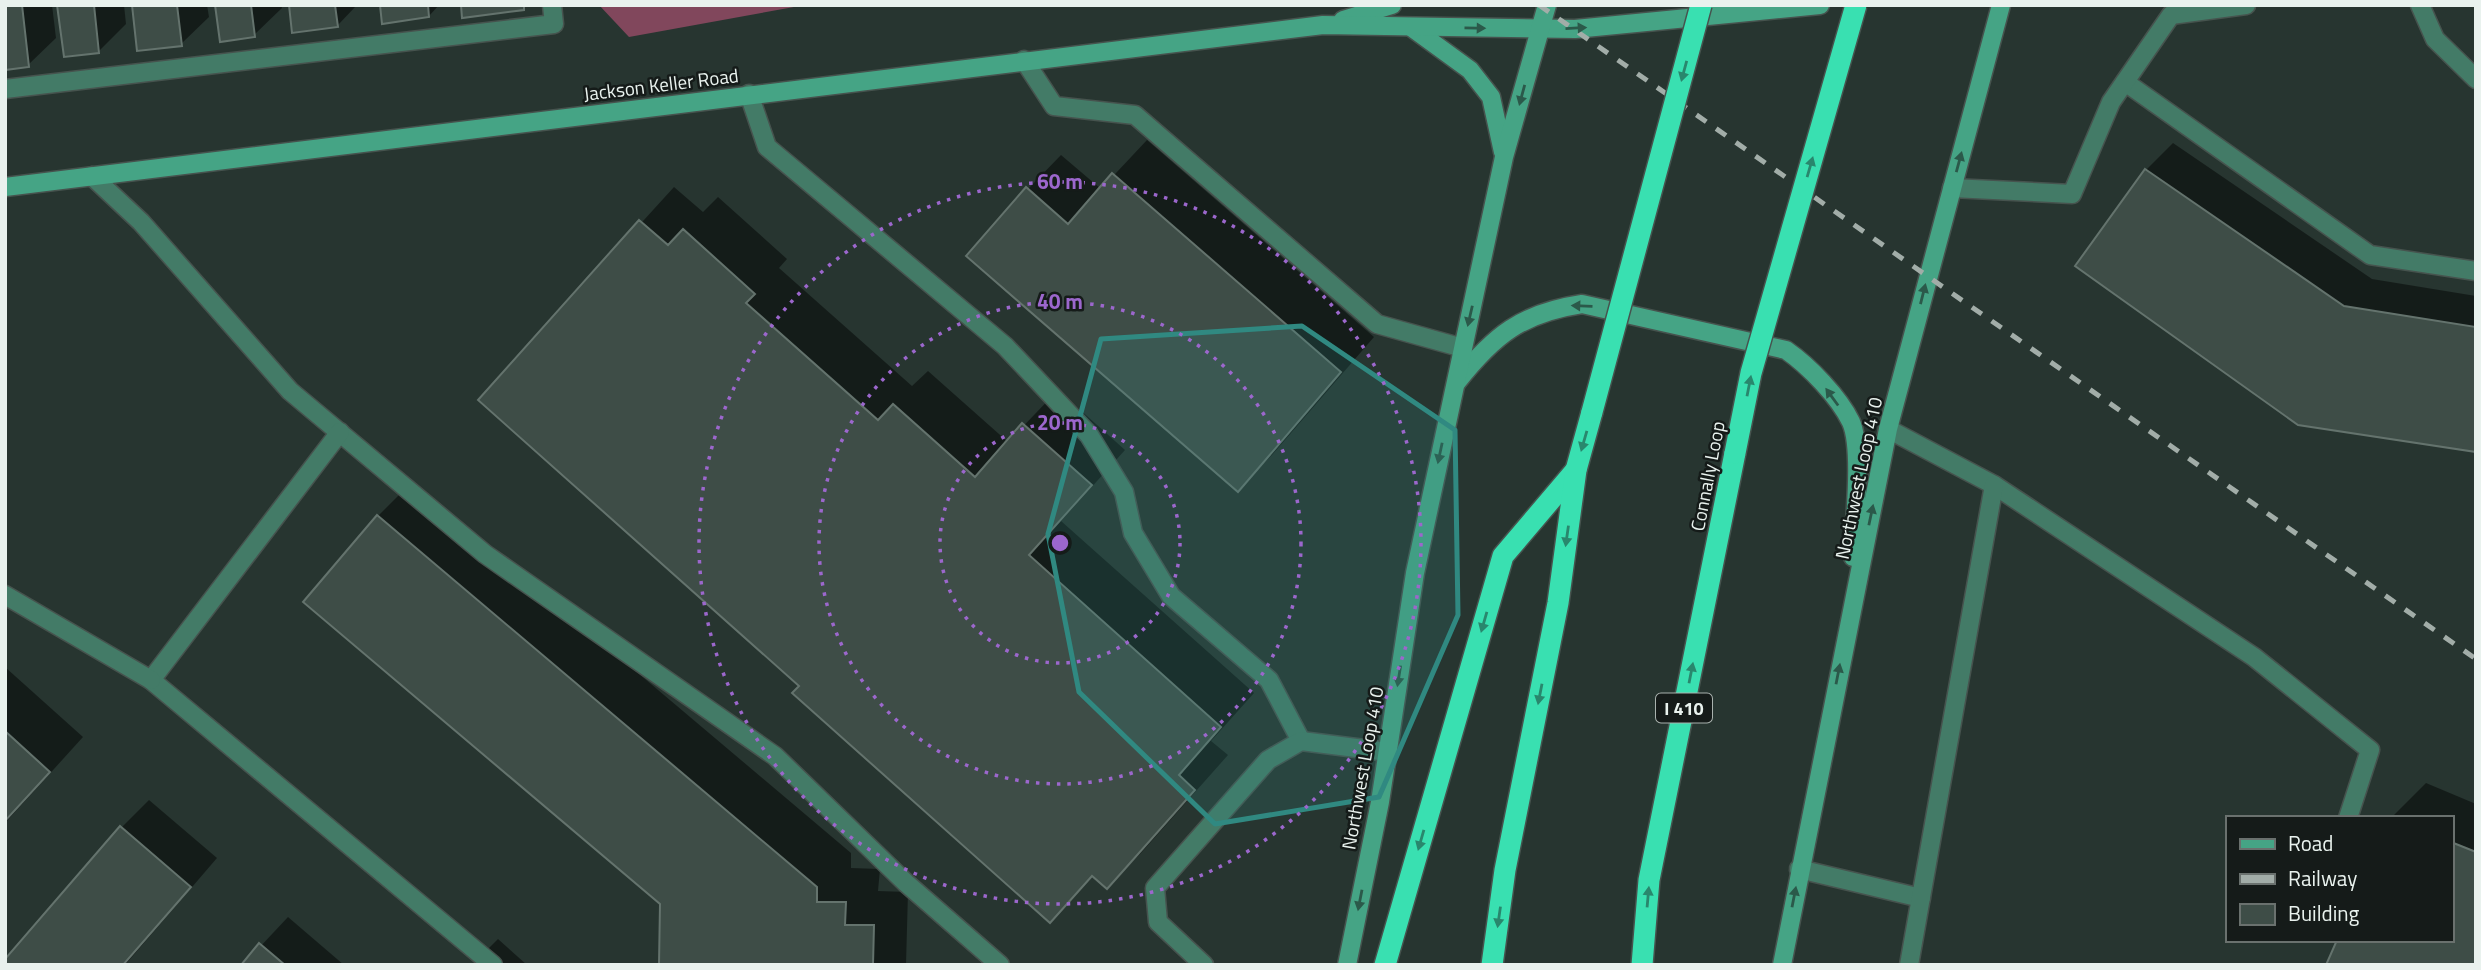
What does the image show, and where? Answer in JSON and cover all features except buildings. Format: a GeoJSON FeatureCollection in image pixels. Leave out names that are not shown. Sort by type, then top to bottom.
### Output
{"type":"FeatureCollection","features":[{"type":"Feature","properties":{"kind":"highway"},"geometry":{"type":"LineString","coordinates":[[1492,965],[1505,870],[1558,603],[1576,470],[1701,5]]}},
{"type":"Feature","properties":{"kind":"highway","name":"Connally Loop"},"geometry":{"type":"LineString","coordinates":[[1642,965],[1649,880],[1751,373],[1856,5]]}},
{"type":"Feature","properties":{"kind":"highway"},"geometry":{"type":"LineString","coordinates":[[1385,965],[1503,556],[1576,470]]}},
{"type":"Feature","properties":{"kind":"main road","name":"Jackson Keller Road"},"geometry":{"type":"LineString","coordinates":[[1323,25],[1392,5]]}},
{"type":"Feature","properties":{"kind":"main road","name":"Northwest Loop 410"},"geometry":{"type":"LineString","coordinates":[[1347,965],[1388,752],[1415,573],[1504,157],[1547,5]]}},
{"type":"Feature","properties":{"kind":"main road","name":"Jackson Keller Road"},"geometry":{"type":"LineString","coordinates":[[5,187],[1323,25],[1575,29],[1820,5]]}},
{"type":"Feature","properties":{"kind":"main road","name":"Northwest Loop 410"},"geometry":{"type":"LineString","coordinates":[[1783,965],[1799,869],[1888,429],[2001,5]]}},
{"type":"Feature","properties":{"kind":"main road"},"geometry":{"type":"LineString","coordinates":[[1411,27],[1470,70],[1491,97],[1504,157]]}},
{"type":"Feature","properties":{"kind":"main road"},"geometry":{"type":"LineString","coordinates":[[1454,386],[1483,350],[1519,322],[1552,309],[1582,304],[1786,350],[1805,363],[1851,423],[1856,453],[1852,606]]}},
{"type":"Feature","properties":{"kind":"lane"},"geometry":{"type":"LineString","coordinates":[[5,89],[554,24],[552,5]]}},
{"type":"Feature","properties":{"kind":"lane"},"geometry":{"type":"LineString","coordinates":[[1952,188],[2072,194],[2111,103],[2171,15],[2246,5]]}},
{"type":"Feature","properties":{"kind":"lane"},"geometry":{"type":"LineString","coordinates":[[2420,5],[2435,38],[2476,79]]}},
{"type":"Feature","properties":{"kind":"lane"},"geometry":{"type":"LineString","coordinates":[[1024,60],[1054,106],[1135,116],[1377,324],[1463,348]]}},
{"type":"Feature","properties":{"kind":"lane"},"geometry":{"type":"LineString","coordinates":[[2125,82],[2370,255],[2476,271]]}},
{"type":"Feature","properties":{"kind":"lane"},"geometry":{"type":"LineString","coordinates":[[749,94],[767,147],[1005,346],[1089,435],[1124,492],[1133,533],[1171,596],[1269,680],[1301,741]]}},
{"type":"Feature","properties":{"kind":"lane"},"geometry":{"type":"LineString","coordinates":[[92,176],[141,222],[290,391],[485,554],[775,756],[906,883],[1000,965]]}},
{"type":"Feature","properties":{"kind":"lane"},"geometry":{"type":"LineString","coordinates":[[1888,429],[1994,485],[2254,657],[2370,750],[2349,816]]}},
{"type":"Feature","properties":{"kind":"lane"},"geometry":{"type":"LineString","coordinates":[[151,680],[340,432]]}},
{"type":"Feature","properties":{"kind":"lane"},"geometry":{"type":"LineString","coordinates":[[1909,965],[1994,485]]}},
{"type":"Feature","properties":{"kind":"lane"},"geometry":{"type":"LineString","coordinates":[[5,595],[151,680],[493,965]]}},
{"type":"Feature","properties":{"kind":"lane"},"geometry":{"type":"LineString","coordinates":[[1204,965],[1158,922],[1155,888],[1268,760],[1301,741],[1388,752]]}},
{"type":"Feature","properties":{"kind":"lane"},"geometry":{"type":"LineString","coordinates":[[1799,869],[1921,898]]}},
{"type":"Feature","properties":{"kind":"highlighted area"},"geometry":{"type":"Polygon","coordinates":[[[1302,326],[1455,430],[1458,615],[1379,797],[1215,824],[1079,692],[1048,534],[1101,339],[1302,326]]]}},
{"type":"Feature","properties":{"kind":"shaded area"},"geometry":{"type":"Polygon","coordinates":[[[599,5],[805,5],[629,37],[599,5]]]}},
{"type":"Feature","properties":{"kind":"railway"},"geometry":{"type":"LineString","coordinates":[[1539,5],[2476,659]]}}]}
